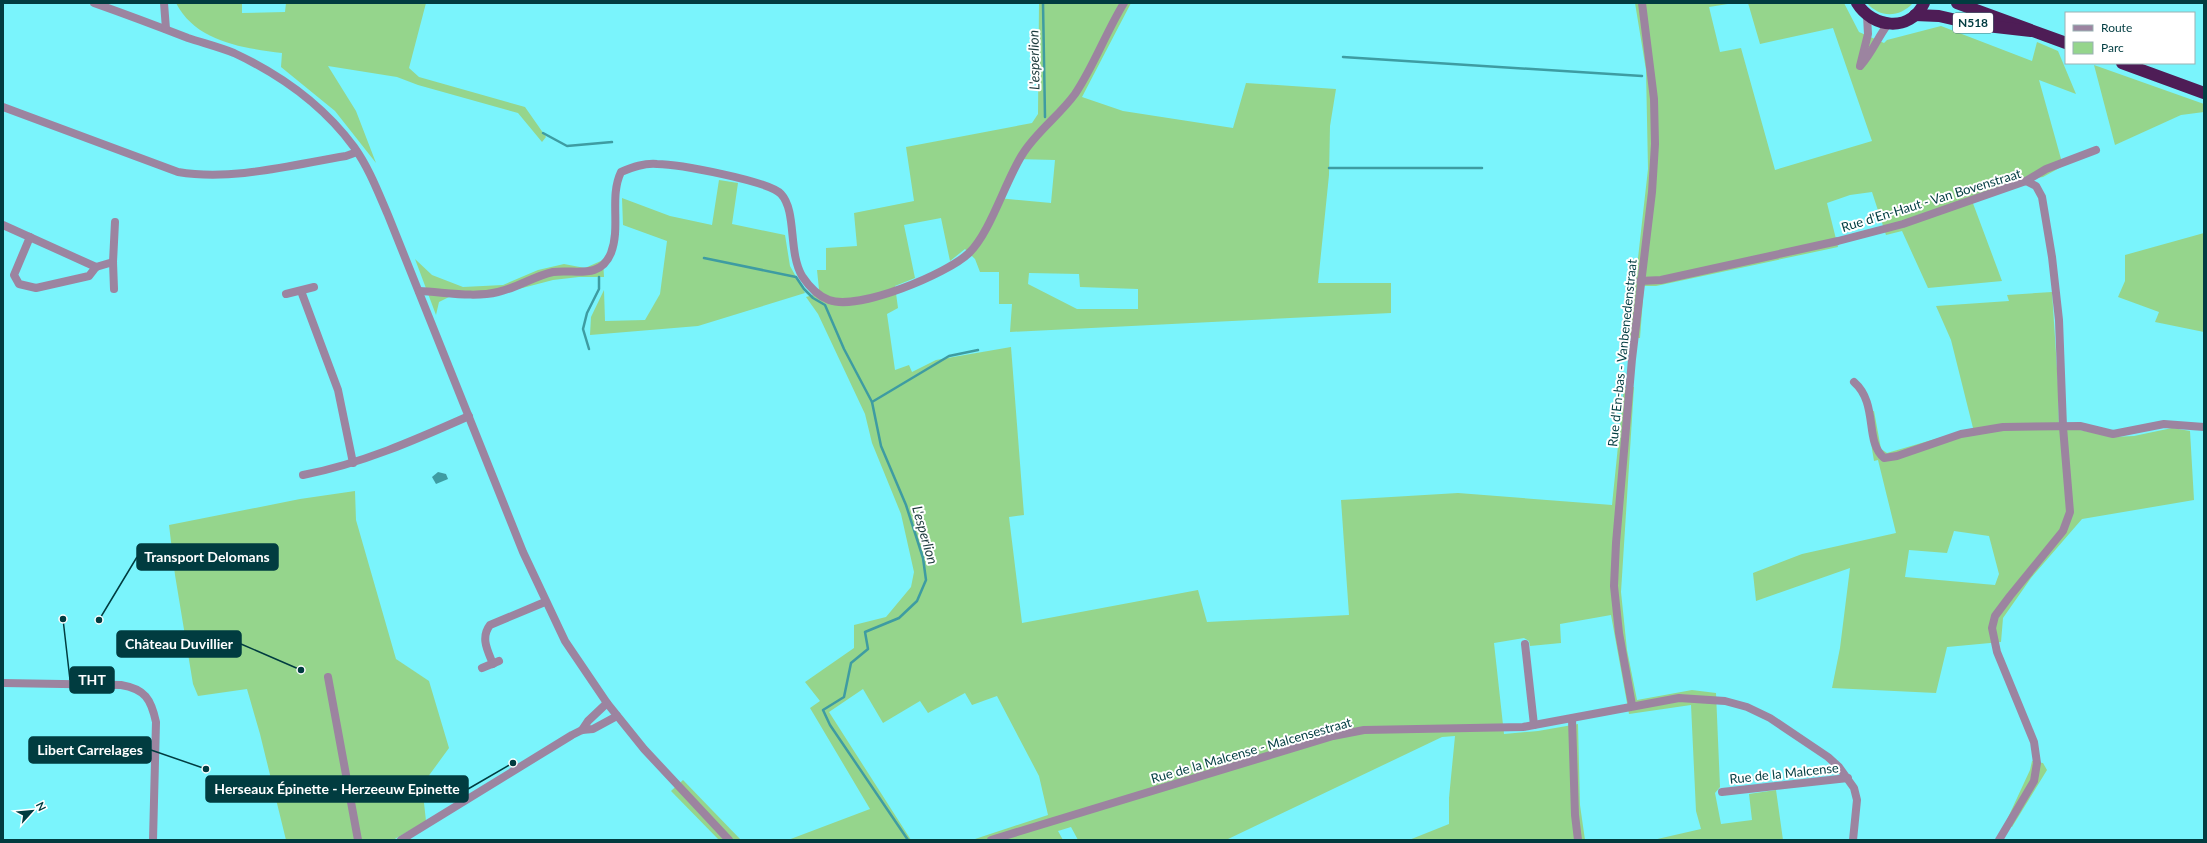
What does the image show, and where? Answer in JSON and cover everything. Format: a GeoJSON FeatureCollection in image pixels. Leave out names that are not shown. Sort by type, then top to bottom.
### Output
{"type":"FeatureCollection","features":[{"type":"Feature","properties":{"kind":"highway"},"geometry":{"type":"LineString","coordinates":[[1857,3],[1867,16],[1880,23],[1888,24]]}},
{"type":"Feature","properties":{"kind":"highway","name":"N518"},"geometry":{"type":"LineString","coordinates":[[1888,24],[1898,24],[1915,15],[1924,3]]}},
{"type":"Feature","properties":{"kind":"highway","name":"N518"},"geometry":{"type":"LineString","coordinates":[[1957,3],[2065,43]]}},
{"type":"Feature","properties":{"kind":"highway","name":"N518"},"geometry":{"type":"LineString","coordinates":[[1915,15],[1939,16],[1978,25],[2031,31]]}},
{"type":"Feature","properties":{"kind":"highway"},"geometry":{"type":"LineString","coordinates":[[2125,64],[2204,93]]}},
{"type":"Feature","properties":{"kind":"street"},"geometry":{"type":"LineString","coordinates":[[94,3],[233,53],[279,77],[324,112],[357,152],[369,172],[419,291],[523,552],[545,602],[565,641],[617,716],[678,786],[729,840]]}},
{"type":"Feature","properties":{"kind":"street"},"geometry":{"type":"LineString","coordinates":[[164,3],[166,29]]}},
{"type":"Feature","properties":{"kind":"street"},"geometry":{"type":"LineString","coordinates":[[419,291],[475,294],[497,292],[552,273],[597,270],[605,264],[611,253],[614,242],[615,185],[621,172],[634,166],[656,163],[679,166],[742,179],[781,193],[788,204],[795,260],[802,275],[811,287],[830,301],[861,301],[890,292],[936,274],[959,260],[975,246],[988,225],[1021,157],[1074,95],[1124,3]]}},
{"type":"Feature","properties":{"kind":"street","name":"Rue d'En-bas - Vanbenedenstraat"},"geometry":{"type":"LineString","coordinates":[[1632,705],[1619,633],[1614,586],[1616,543],[1640,281],[1652,192],[1655,144],[1654,99],[1642,3]]}},
{"type":"Feature","properties":{"kind":"street"},"geometry":{"type":"LineString","coordinates":[[1867,16],[1868,34],[1860,66],[1869,56],[1877,38],[1888,24]]}},
{"type":"Feature","properties":{"kind":"street"},"geometry":{"type":"LineString","coordinates":[[3,107],[178,172],[200,175],[222,176],[346,156],[357,152]]}},
{"type":"Feature","properties":{"kind":"street"},"geometry":{"type":"LineString","coordinates":[[2026,182],[2046,169],[2096,150]]}},
{"type":"Feature","properties":{"kind":"street","name":"Rue d'En-Haut - Van Bovenstraat"},"geometry":{"type":"LineString","coordinates":[[1640,281],[1662,280],[1838,240],[1931,215],[2026,182],[2036,186],[2042,197],[2052,257],[2059,320],[2063,427],[2070,512],[2063,531],[1995,616],[1992,628],[1997,652],[2034,742],[2037,763],[2034,781],[2000,840]]}},
{"type":"Feature","properties":{"kind":"street"},"geometry":{"type":"LineString","coordinates":[[114,289],[113,262],[115,222]]}},
{"type":"Feature","properties":{"kind":"street"},"geometry":{"type":"LineString","coordinates":[[3,225],[96,267]]}},
{"type":"Feature","properties":{"kind":"street"},"geometry":{"type":"LineString","coordinates":[[30,237],[14,270],[14,277],[19,284],[36,288],[89,276],[96,267],[113,262]]}},
{"type":"Feature","properties":{"kind":"street"},"geometry":{"type":"LineString","coordinates":[[286,294],[314,287]]}},
{"type":"Feature","properties":{"kind":"street"},"geometry":{"type":"LineString","coordinates":[[301,291],[338,390],[353,463]]}},
{"type":"Feature","properties":{"kind":"street"},"geometry":{"type":"LineString","coordinates":[[1854,382],[1863,390],[1868,401],[1876,448],[1884,458],[1896,456],[1961,434],[2003,427],[2080,426],[2113,434],[2164,424],[2204,427]]}},
{"type":"Feature","properties":{"kind":"street"},"geometry":{"type":"LineString","coordinates":[[303,475],[353,463],[402,446],[469,416]]}},
{"type":"Feature","properties":{"kind":"street"},"geometry":{"type":"LineString","coordinates":[[482,668],[496,663],[484,639],[486,630],[490,625],[545,602]]}},
{"type":"Feature","properties":{"kind":"street"},"geometry":{"type":"LineString","coordinates":[[1525,644],[1534,725]]}},
{"type":"Feature","properties":{"kind":"street"},"geometry":{"type":"LineString","coordinates":[[328,677],[358,840]]}},
{"type":"Feature","properties":{"kind":"street"},"geometry":{"type":"LineString","coordinates":[[3,683],[120,685],[134,687],[145,695],[152,706],[156,722],[153,840]]}},
{"type":"Feature","properties":{"kind":"street","name":"Rue de la Malcense - Malcensestraat"},"geometry":{"type":"LineString","coordinates":[[991,840],[1333,736],[1364,730],[1534,725],[1572,719],[1632,705],[1679,698],[1725,701],[1747,707],[1770,718],[1822,752],[1839,767],[1848,778],[1857,800],[1853,840]]}},
{"type":"Feature","properties":{"kind":"street"},"geometry":{"type":"LineString","coordinates":[[401,840],[582,730],[588,721],[608,703]]}},
{"type":"Feature","properties":{"kind":"street"},"geometry":{"type":"LineString","coordinates":[[582,730],[593,729],[617,716]]}},
{"type":"Feature","properties":{"kind":"street"},"geometry":{"type":"LineString","coordinates":[[1572,719],[1575,815],[1578,840]]}},
{"type":"Feature","properties":{"kind":"street","name":"Rue de la Malcense"},"geometry":{"type":"LineString","coordinates":[[1722,792],[1848,778]]}},
{"type":"Feature","properties":{"kind":"green space"},"geometry":{"type":"Polygon","coordinates":[[[176,3],[242,3],[242,13],[285,12],[286,3],[426,3],[409,68],[419,77],[525,107],[546,137],[542,142],[518,113],[418,85],[397,77],[328,66],[356,111],[376,163],[335,111],[281,67],[282,53],[252,49],[222,41],[208,35],[196,27],[185,16],[176,3]]]}},
{"type":"Feature","properties":{"kind":"green space"},"geometry":{"type":"Polygon","coordinates":[[[1039,3],[1131,3],[1082,97],[1123,111],[1233,128],[1246,83],[1336,89],[1330,126],[1329,175],[1318,283],[1391,283],[1391,313],[1010,332],[1012,304],[999,304],[999,272],[980,272],[975,259],[965,249],[950,261],[941,218],[904,225],[915,278],[895,286],[898,308],[887,314],[895,370],[909,365],[912,372],[936,360],[1011,347],[1024,515],[1009,517],[1022,623],[1198,590],[1207,622],[1349,615],[1341,500],[1458,493],[1612,505],[1624,387],[1634,387],[1621,592],[1627,650],[1637,700],[1692,690],[1716,693],[1720,787],[1715,793],[1721,824],[1752,820],[1749,794],[1776,790],[1783,840],[1653,840],[1701,829],[1696,811],[1691,705],[1629,714],[1611,615],[1560,624],[1561,643],[1530,646],[1529,641],[1524,638],[1494,643],[1504,734],[1538,731],[1578,724],[1580,805],[1585,840],[1409,840],[1449,824],[1449,798],[1455,736],[1442,737],[1226,840],[1078,840],[1071,827],[1058,831],[1063,840],[972,840],[1048,815],[1039,776],[997,696],[972,705],[965,693],[928,713],[920,701],[883,723],[863,689],[829,712],[911,840],[788,840],[870,809],[810,708],[820,701],[805,682],[854,648],[854,625],[886,617],[911,587],[914,572],[901,514],[872,443],[865,414],[818,314],[806,297],[813,295],[820,299],[817,270],[826,270],[826,248],[857,246],[854,213],[914,201],[906,147],[1032,123],[1038,114],[1039,3]],[[1016,159],[998,198],[1051,203],[1055,160],[1016,159]],[[1029,273],[1028,284],[1077,309],[1138,309],[1138,289],[1080,287],[1079,274],[1029,273]]]}},
{"type":"Feature","properties":{"kind":"green space"},"geometry":{"type":"Polygon","coordinates":[[[1635,3],[1734,3],[1709,7],[1720,52],[1741,48],[1775,170],[1872,141],[1833,28],[1760,44],[1748,3],[1844,3],[1859,32],[1884,43],[1887,40],[1941,26],[2032,61],[2037,42],[2058,51],[2076,94],[2039,80],[2063,166],[2043,177],[2019,181],[1971,198],[2002,281],[1928,288],[1902,231],[1886,235],[1872,192],[1850,195],[1827,203],[1838,247],[1656,286],[1644,286],[1640,338],[1629,338],[1648,169],[1646,70],[1635,3]]]}},
{"type":"Feature","properties":{"kind":"green space"},"geometry":{"type":"Polygon","coordinates":[[[1867,3],[1913,3],[1908,8],[1896,14],[1884,14],[1872,8],[1867,3]]]}},
{"type":"Feature","properties":{"kind":"green space"},"geometry":{"type":"Polygon","coordinates":[[[2094,65],[2204,104],[2204,112],[2181,115],[2115,145],[2094,65]]]}},
{"type":"Feature","properties":{"kind":"green space"},"geometry":{"type":"Polygon","coordinates":[[[719,180],[738,183],[732,224],[785,235],[790,266],[805,293],[698,326],[590,335],[591,317],[604,290],[605,321],[645,320],[660,294],[667,241],[623,225],[622,198],[670,216],[712,225],[719,180]]]}},
{"type":"Feature","properties":{"kind":"green space"},"geometry":{"type":"Polygon","coordinates":[[[2204,233],[2204,332],[2155,322],[2159,312],[2118,297],[2125,281],[2125,255],[2204,233]]]}},
{"type":"Feature","properties":{"kind":"green space"},"geometry":{"type":"Polygon","coordinates":[[[415,259],[432,275],[463,287],[503,285],[538,270],[564,264],[585,268],[603,260],[604,277],[579,277],[553,280],[484,298],[451,296],[439,302],[436,315],[415,259]]]}},
{"type":"Feature","properties":{"kind":"green space"},"geometry":{"type":"Polygon","coordinates":[[[2052,292],[2058,384],[2059,430],[2080,430],[2114,437],[2134,436],[2172,428],[2190,431],[2194,500],[2082,519],[2031,578],[2003,618],[2001,642],[1947,647],[1936,693],[1832,688],[1840,648],[1850,568],[1756,601],[1753,573],[1802,554],[1896,533],[1878,460],[1874,461],[1866,413],[1874,411],[1881,449],[1887,453],[1973,428],[1951,340],[1936,306],[2009,301],[2007,295],[2052,292]],[[1954,531],[1947,553],[1909,550],[1905,577],[1995,585],[1999,574],[1989,536],[1954,531]]]}},
{"type":"Feature","properties":{"kind":"green space"},"geometry":{"type":"Polygon","coordinates":[[[355,491],[356,520],[396,659],[429,681],[449,748],[422,785],[426,821],[393,840],[286,840],[260,734],[247,689],[198,696],[193,684],[175,575],[169,525],[300,499],[355,491]]]}},
{"type":"Feature","properties":{"kind":"green space"},"geometry":{"type":"Polygon","coordinates":[[[2032,761],[2043,763],[2047,770],[2012,827],[2005,824],[2030,770],[2032,761]]]}},
{"type":"Feature","properties":{"kind":"green space"},"geometry":{"type":"Polygon","coordinates":[[[683,780],[741,840],[719,840],[671,791],[683,780]]]}},
{"type":"Feature","properties":{"kind":"water"},"geometry":{"type":"Polygon","coordinates":[[[438,472],[446,474],[448,479],[436,484],[432,477],[438,472]]]}},
{"type":"Feature","properties":{"kind":"waterway","name":"L'esperlion"},"geometry":{"type":"LineString","coordinates":[[1043,3],[1045,117]]}},
{"type":"Feature","properties":{"kind":"waterway"},"geometry":{"type":"LineString","coordinates":[[1343,57],[1642,76]]}},
{"type":"Feature","properties":{"kind":"waterway"},"geometry":{"type":"LineString","coordinates":[[543,133],[567,146],[612,142]]}},
{"type":"Feature","properties":{"kind":"waterway"},"geometry":{"type":"LineString","coordinates":[[1329,168],[1482,168]]}},
{"type":"Feature","properties":{"kind":"waterway"},"geometry":{"type":"LineString","coordinates":[[704,258],[796,277],[804,289],[813,298],[825,305],[844,349],[872,402]]}},
{"type":"Feature","properties":{"kind":"waterway"},"geometry":{"type":"LineString","coordinates":[[589,349],[583,329],[587,313],[599,289],[599,277]]}},
{"type":"Feature","properties":{"kind":"waterway","name":"L'esperlion"},"geometry":{"type":"LineString","coordinates":[[908,840],[830,725],[823,710],[844,697],[851,663],[868,649],[865,632],[899,618],[917,601],[926,580],[923,558],[906,505],[881,446],[872,402],[949,356],[978,350]]}},
{"type":"Feature","properties":{"kind":"place","name":"THT"},"geometry":{"type":"Point","coordinates":[63,619]}},
{"type":"Feature","properties":{"kind":"place","name":"Transport Delomans"},"geometry":{"type":"Point","coordinates":[99,620]}},
{"type":"Feature","properties":{"kind":"place","name":"Château Duvillier"},"geometry":{"type":"Point","coordinates":[301,670]}},
{"type":"Feature","properties":{"kind":"place","name":"Herseaux Épinette - Herzeeuw Epinette"},"geometry":{"type":"Point","coordinates":[513,763]}},
{"type":"Feature","properties":{"kind":"place","name":"Libert Carrelages"},"geometry":{"type":"Point","coordinates":[206,769]}}]}
